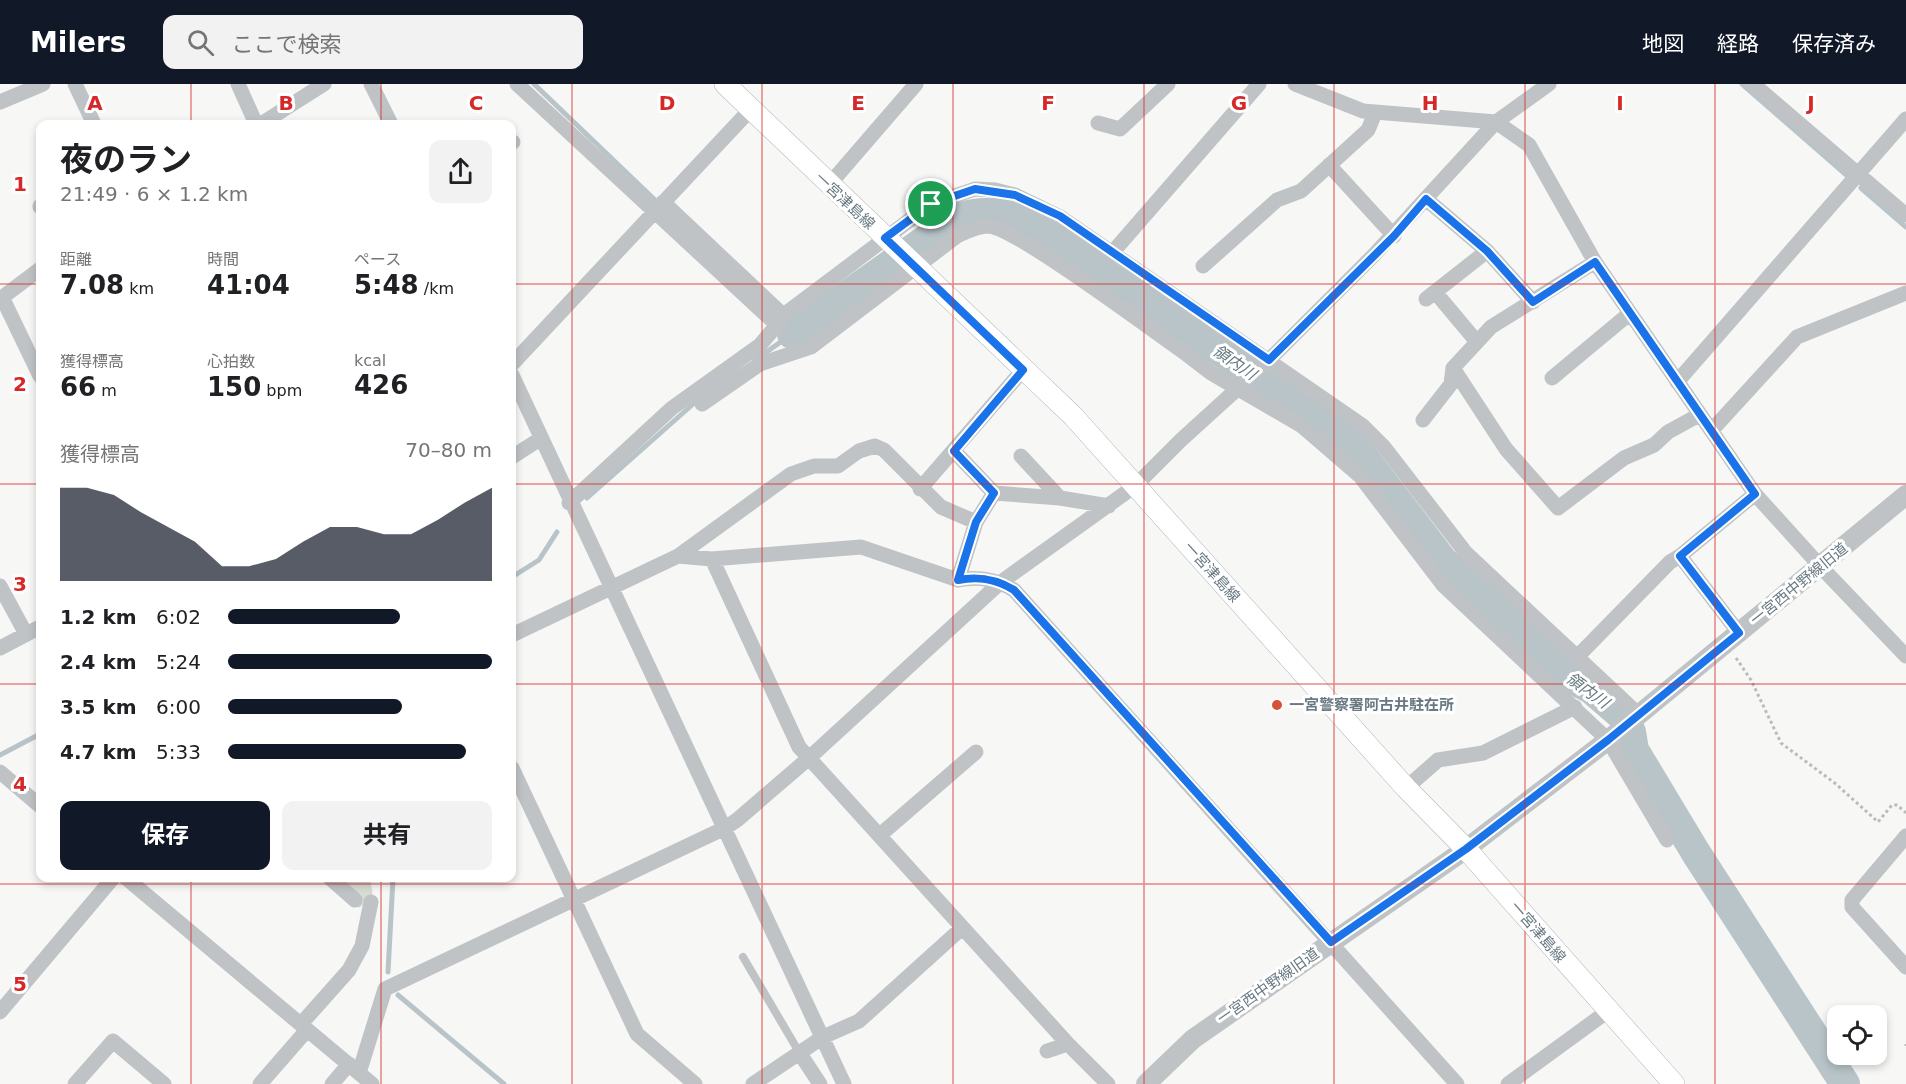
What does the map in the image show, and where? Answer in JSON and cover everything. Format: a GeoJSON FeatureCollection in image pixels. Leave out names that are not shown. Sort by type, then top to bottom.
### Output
{"type":"FeatureCollection","features":[{"type":"Feature","properties":{"kind":"main road","name":"一宮津島線"},"geometry":{"type":"LineString","coordinates":[[725,84],[828,186],[1073,416],[1406,788],[1466,849],[1674,1084]]}},
{"type":"Feature","properties":{"kind":"street"},"geometry":{"type":"LineString","coordinates":[[0,102],[43,84]]}},
{"type":"Feature","properties":{"kind":"street"},"geometry":{"type":"LineString","coordinates":[[75,84],[92,120]]}},
{"type":"Feature","properties":{"kind":"street"},"geometry":{"type":"LineString","coordinates":[[238,84],[254,120]]}},
{"type":"Feature","properties":{"kind":"street"},"geometry":{"type":"LineString","coordinates":[[278,120],[324,84]]}},
{"type":"Feature","properties":{"kind":"street"},"geometry":{"type":"LineString","coordinates":[[371,84],[389,120]]}},
{"type":"Feature","properties":{"kind":"street"},"geometry":{"type":"LineString","coordinates":[[517,84],[658,207],[781,321]]}},
{"type":"Feature","properties":{"kind":"street"},"geometry":{"type":"LineString","coordinates":[[828,186],[916,84]]}},
{"type":"Feature","properties":{"kind":"street"},"geometry":{"type":"LineString","coordinates":[[1098,123],[1120,129],[1168,84]]}},
{"type":"Feature","properties":{"kind":"street"},"geometry":{"type":"LineString","coordinates":[[1112,252],[1259,84]]}},
{"type":"Feature","properties":{"kind":"street"},"geometry":{"type":"LineString","coordinates":[[1295,84],[1363,111],[1496,122],[1529,145],[1595,262],[1755,494],[1906,656]]}},
{"type":"Feature","properties":{"kind":"street"},"geometry":{"type":"LineString","coordinates":[[333,1084],[354,1068],[385,989],[725,828],[809,758],[1000,582],[1135,486],[1269,360],[1394,236],[1496,122],[1549,84]]}},
{"type":"Feature","properties":{"kind":"street"},"geometry":{"type":"LineString","coordinates":[[1753,84],[1906,215]]}},
{"type":"Feature","properties":{"kind":"street"},"geometry":{"type":"LineString","coordinates":[[516,360],[750,110]]}},
{"type":"Feature","properties":{"kind":"street"},"geometry":{"type":"LineString","coordinates":[[1203,266],[1277,200],[1301,191],[1368,130],[1375,113]]}},
{"type":"Feature","properties":{"kind":"street"},"geometry":{"type":"LineString","coordinates":[[1677,382],[1906,119]]}},
{"type":"Feature","properties":{"kind":"street"},"geometry":{"type":"LineString","coordinates":[[1329,165],[1394,236]]}},
{"type":"Feature","properties":{"kind":"street"},"geometry":{"type":"LineString","coordinates":[[569,503],[672,408],[760,345],[781,321],[931,204],[951,195],[975,189],[994,190],[1036,204],[1112,252],[1364,426],[1384,447],[1466,553],[1638,714]]}},
{"type":"Feature","properties":{"kind":"street"},"geometry":{"type":"LineString","coordinates":[[1426,199],[1487,251],[1533,302]]}},
{"type":"Feature","properties":{"kind":"street"},"geometry":{"type":"LineString","coordinates":[[702,404],[760,364],[811,347],[957,236],[972,229],[989,226],[1021,240],[1185,353],[1210,374],[1302,426],[1341,458],[1359,476],[1443,585],[1608,740],[1667,840]]}},
{"type":"Feature","properties":{"kind":"street"},"geometry":{"type":"LineString","coordinates":[[1477,342],[1430,296],[1487,251]]}},
{"type":"Feature","properties":{"kind":"street"},"geometry":{"type":"LineString","coordinates":[[1423,420],[1451,384],[1453,368],[1491,327],[1595,262]]}},
{"type":"Feature","properties":{"kind":"street"},"geometry":{"type":"LineString","coordinates":[[36,272],[1,298],[36,368]]}},
{"type":"Feature","properties":{"kind":"street"},"geometry":{"type":"LineString","coordinates":[[1712,430],[1797,338],[1906,293]]}},
{"type":"Feature","properties":{"kind":"street"},"geometry":{"type":"LineString","coordinates":[[1552,378],[1629,314]]}},
{"type":"Feature","properties":{"kind":"street"},"geometry":{"type":"LineString","coordinates":[[1453,368],[1506,448],[1558,508],[1624,458],[1654,445],[1668,432],[1699,415]]}},
{"type":"Feature","properties":{"kind":"street"},"geometry":{"type":"LineString","coordinates":[[920,489],[1023,370]]}},
{"type":"Feature","properties":{"kind":"street"},"geometry":{"type":"LineString","coordinates":[[516,384],[569,503],[725,828],[844,1084]]}},
{"type":"Feature","properties":{"kind":"street"},"geometry":{"type":"LineString","coordinates":[[516,454],[540,439]]}},
{"type":"Feature","properties":{"kind":"street"},"geometry":{"type":"LineString","coordinates":[[516,633],[678,556],[791,474],[814,466],[838,466],[859,451],[875,446],[884,450],[920,489],[941,507],[976,522]]}},
{"type":"Feature","properties":{"kind":"street"},"geometry":{"type":"LineString","coordinates":[[954,451],[994,493],[1060,498],[1109,506]]}},
{"type":"Feature","properties":{"kind":"street"},"geometry":{"type":"LineString","coordinates":[[1021,456],[1060,498]]}},
{"type":"Feature","properties":{"kind":"street"},"geometry":{"type":"LineString","coordinates":[[958,580],[976,522],[994,493]]}},
{"type":"Feature","properties":{"kind":"street"},"geometry":{"type":"LineString","coordinates":[[1577,657],[1670,562],[1755,494]]}},
{"type":"Feature","properties":{"kind":"street","name":"一宮西中野線旧道"},"geometry":{"type":"LineString","coordinates":[[1146,1084],[1193,1039],[1466,849],[1608,740],[1906,495]]}},
{"type":"Feature","properties":{"kind":"street"},"geometry":{"type":"LineString","coordinates":[[678,556],[712,559],[861,547],[958,580],[974,577],[1000,582],[1014,590],[1457,1084]]}},
{"type":"Feature","properties":{"kind":"street"},"geometry":{"type":"LineString","coordinates":[[1680,556],[1733,639]]}},
{"type":"Feature","properties":{"kind":"street"},"geometry":{"type":"LineString","coordinates":[[712,559],[799,747],[1068,1044],[1108,1084]]}},
{"type":"Feature","properties":{"kind":"street"},"geometry":{"type":"LineString","coordinates":[[0,586],[26,634]]}},
{"type":"Feature","properties":{"kind":"street"},"geometry":{"type":"LineString","coordinates":[[0,648],[36,629]]}},
{"type":"Feature","properties":{"kind":"street"},"geometry":{"type":"LineString","coordinates":[[1406,788],[1438,760],[1483,753],[1575,707]]}},
{"type":"Feature","properties":{"kind":"street"},"geometry":{"type":"LineString","coordinates":[[880,835],[976,752]]}},
{"type":"Feature","properties":{"kind":"street"},"geometry":{"type":"LineString","coordinates":[[0,772],[36,803]]}},
{"type":"Feature","properties":{"kind":"street"},"geometry":{"type":"LineString","coordinates":[[516,777],[637,1034],[695,1084]]}},
{"type":"Feature","properties":{"kind":"street"},"geometry":{"type":"LineString","coordinates":[[1906,836],[1852,900],[1852,907],[1906,967]]}},
{"type":"Feature","properties":{"kind":"street"},"geometry":{"type":"LineString","coordinates":[[0,1012],[110,882]]}},
{"type":"Feature","properties":{"kind":"street"},"geometry":{"type":"LineString","coordinates":[[131,882],[372,1084]]}},
{"type":"Feature","properties":{"kind":"street"},"geometry":{"type":"LineString","coordinates":[[335,882],[355,900]]}},
{"type":"Feature","properties":{"kind":"street"},"geometry":{"type":"LineString","coordinates":[[260,1084],[349,970],[362,946],[371,902]]}},
{"type":"Feature","properties":{"kind":"street"},"geometry":{"type":"LineString","coordinates":[[753,1084],[823,1037],[859,1021],[962,928]]}},
{"type":"Feature","properties":{"kind":"street"},"geometry":{"type":"LineString","coordinates":[[1508,1084],[1608,1011]]}},
{"type":"Feature","properties":{"kind":"street"},"geometry":{"type":"LineString","coordinates":[[75,1084],[113,1041],[164,1084]]}},
{"type":"Feature","properties":{"kind":"street"},"geometry":{"type":"LineString","coordinates":[[1047,1052],[1068,1044]]}},
{"type":"Feature","properties":{"kind":"street"},"geometry":{"type":"LineString","coordinates":[[799,1052],[820,1084]]}},
{"type":"Feature","properties":{"kind":"lane"},"geometry":{"type":"LineString","coordinates":[[743,957],[799,1052]]}},
{"type":"Feature","properties":{"kind":"path"},"geometry":{"type":"LineString","coordinates":[[1733,639],[1781,743],[1836,783],[1878,822],[1892,805],[1897,804],[1906,813]]}},
{"type":"Feature","properties":{"kind":"shaded area"},"geometry":{"type":"Polygon","coordinates":[[[337,882],[371,882],[373,896],[359,908],[344,895],[337,882]]]}},
{"type":"Feature","properties":{"kind":"waterway"},"geometry":{"type":"LineString","coordinates":[[534,84],[655,200]]}},
{"type":"Feature","properties":{"kind":"waterway"},"geometry":{"type":"LineString","coordinates":[[1742,84],[1851,179]]}},
{"type":"Feature","properties":{"kind":"waterway"},"geometry":{"type":"LineString","coordinates":[[1861,188],[1906,227]]}},
{"type":"Feature","properties":{"kind":"waterway","name":"領内川"},"geometry":{"type":"LineString","coordinates":[[792,334],[958,217],[998,213],[1036,226],[1352,442],[1443,561],[1568,677],[1591,689],[1620,714]]}},
{"type":"Feature","properties":{"kind":"waterway"},"geometry":{"type":"LineString","coordinates":[[755,360],[792,334],[783,324]]}},
{"type":"Feature","properties":{"kind":"waterway"},"geometry":{"type":"LineString","coordinates":[[587,498],[701,397]]}},
{"type":"Feature","properties":{"kind":"waterway"},"geometry":{"type":"LineString","coordinates":[[516,574],[539,560],[557,532]]}},
{"type":"Feature","properties":{"kind":"waterway","name":"領内川"},"geometry":{"type":"LineString","coordinates":[[1631,732],[1634,750],[1696,853],[1845,1084]]}},
{"type":"Feature","properties":{"kind":"waterway"},"geometry":{"type":"LineString","coordinates":[[0,755],[36,736]]}},
{"type":"Feature","properties":{"kind":"waterway"},"geometry":{"type":"LineString","coordinates":[[388,972],[393,882]]}},
{"type":"Feature","properties":{"kind":"waterway"},"geometry":{"type":"LineString","coordinates":[[398,995],[504,1084]]}},
{"type":"Feature","properties":{"kind":"place","name":"一宮警察署阿古井駐在所"},"geometry":{"type":"Point","coordinates":[1277,705]}},
{"type":"Feature","properties":{"kind":"route"},"geometry":{"type":"LineString","coordinates":[[975,189],[994,190],[1015,195],[1036,204],[1060,216],[1269,360],[1394,236],[1426,199],[1487,251],[1533,302],[1595,262],[1755,494],[1680,556],[1739,633],[1608,740],[1466,849],[1331,942],[1014,590],[1000,582],[974,577],[958,580],[976,522],[994,493],[954,451],[1023,370],[885,238],[931,204],[951,195],[975,189]]}}]}
